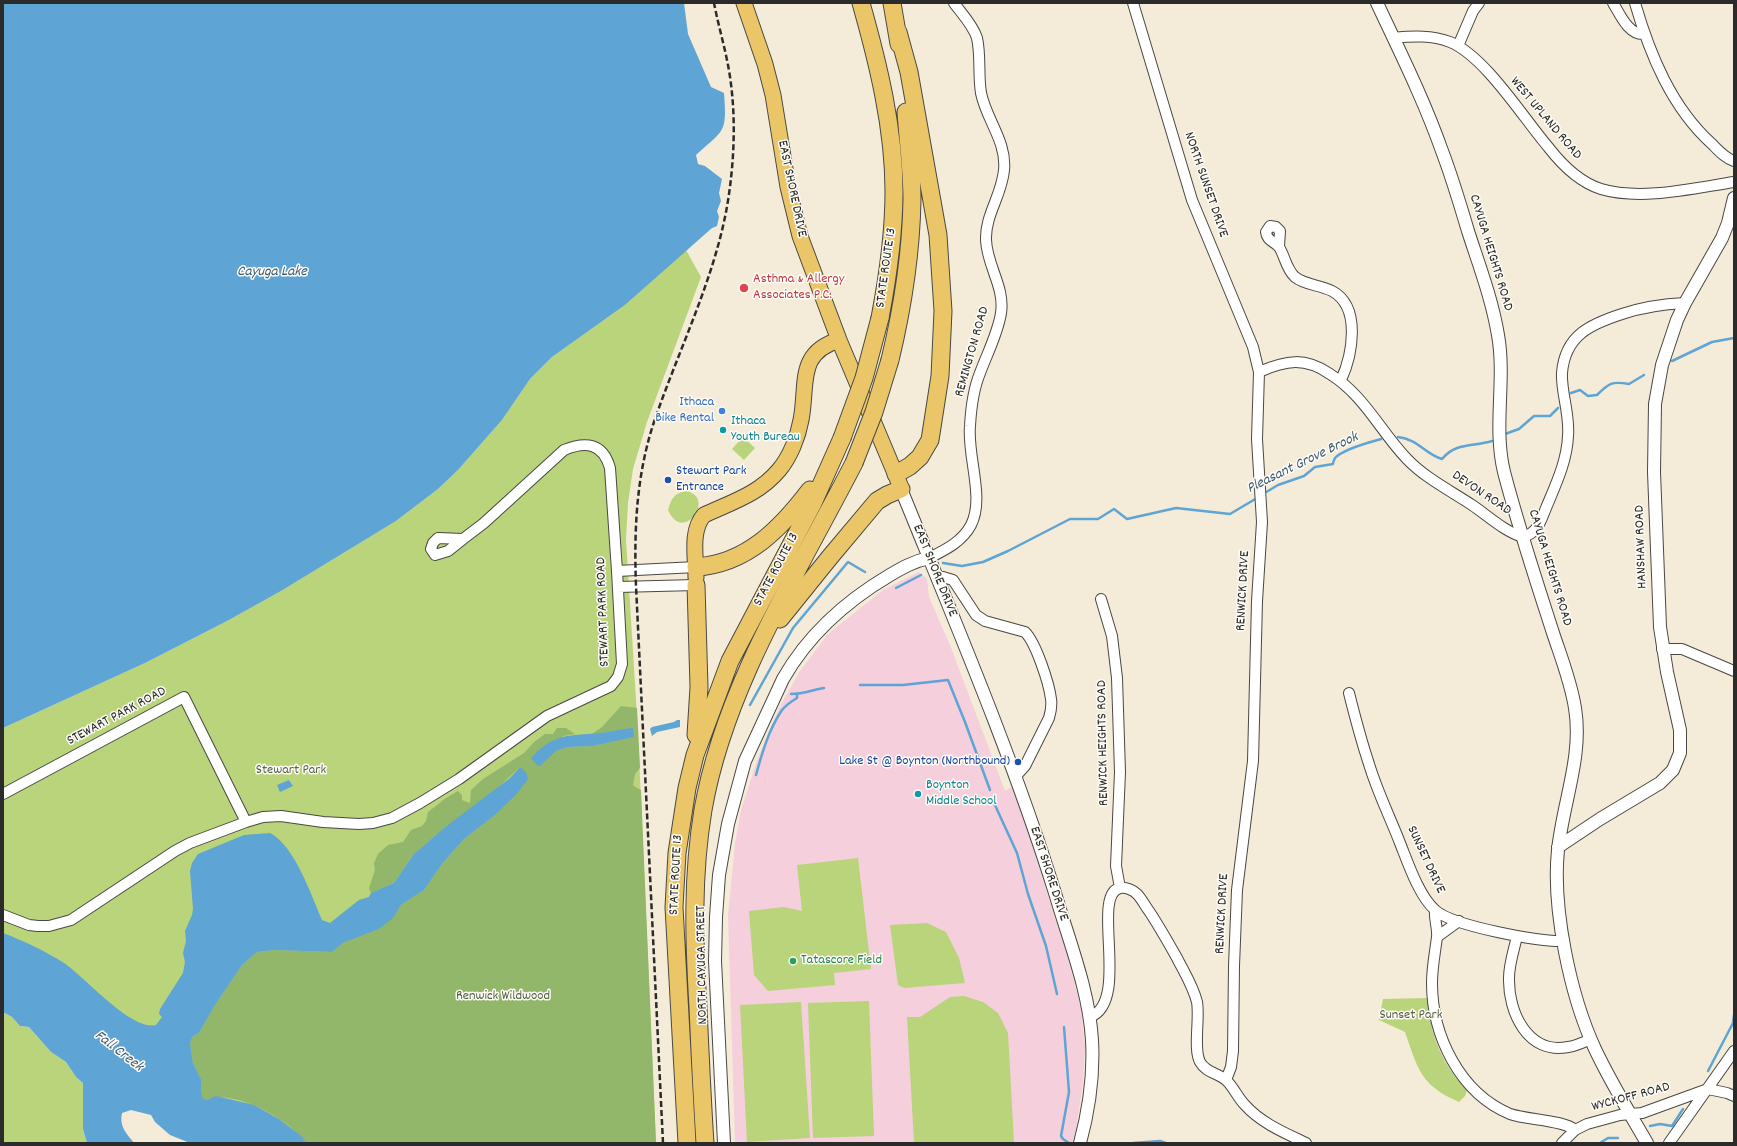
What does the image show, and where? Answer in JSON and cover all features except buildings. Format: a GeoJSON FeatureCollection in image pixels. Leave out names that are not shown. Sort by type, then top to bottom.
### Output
{"type":"FeatureCollection","features":[{"type":"Feature","properties":{"kind":"highway","name":"STATE ROUTE 13"},"geometry":{"type":"LineString","coordinates":[[687,1143],[674,894],[681,822],[695,754],[730,661],[812,503],[842,438],[864,378],[880,318],[887,281],[894,190],[892,152],[886,109],[879,75],[861,3]]}},
{"type":"Feature","properties":{"kind":"highway","name":"STATE ROUTE 13"},"geometry":{"type":"LineString","coordinates":[[705,1143],[694,921],[699,839],[703,809],[714,763],[741,685],[781,600],[854,463],[876,405],[890,360],[903,305],[910,242],[912,199],[906,112],[898,32],[892,3]]}},
{"type":"Feature","properties":{"kind":"highway"},"geometry":{"type":"LineString","coordinates":[[758,648],[825,562],[878,501],[887,495],[910,466],[920,457],[930,440],[940,376],[943,311],[938,235],[909,72],[898,32]]}},
{"type":"Feature","properties":{"kind":"highway"},"geometry":{"type":"LineString","coordinates":[[696,567],[727,561],[754,548],[766,540],[791,514],[833,457]]}},
{"type":"Feature","properties":{"kind":"highway"},"geometry":{"type":"LineString","coordinates":[[695,754],[699,686],[696,585]]}},
{"type":"Feature","properties":{"kind":"main road","name":"EAST SHORE DRIVE"},"geometry":{"type":"LineString","coordinates":[[744,3],[765,64],[794,216],[805,251],[839,340],[898,481]]}},
{"type":"Feature","properties":{"kind":"main road"},"geometry":{"type":"LineString","coordinates":[[696,585],[695,534],[697,526],[704,515],[744,499],[755,492],[780,469],[792,450],[800,429],[805,377],[810,361],[819,349],[829,343],[839,340]]}},
{"type":"Feature","properties":{"kind":"street","name":"REMINGTON ROAD"},"geometry":{"type":"LineString","coordinates":[[929,558],[946,550],[956,543],[971,525],[974,516],[976,500],[969,432],[972,405],[979,375],[999,322],[1002,306],[1002,296],[991,266],[986,240],[989,217],[1003,178],[1004,159],[1002,148],[984,104],[981,92],[977,39],[973,28],[954,3]]}},
{"type":"Feature","properties":{"kind":"street","name":"NORTH SUNSET DRIVE"},"geometry":{"type":"LineString","coordinates":[[1133,3],[1192,200],[1253,347],[1259,372]]}},
{"type":"Feature","properties":{"kind":"street","name":"CAYUGA HEIGHTS ROAD"},"geometry":{"type":"LineString","coordinates":[[1376,3],[1411,75],[1442,149],[1493,311],[1500,351],[1499,436],[1501,456],[1523,537],[1575,704],[1577,720],[1576,752],[1558,847],[1557,894],[1564,941],[1574,990],[1591,1039],[1607,1074],[1647,1143]]}},
{"type":"Feature","properties":{"kind":"street"},"geometry":{"type":"LineString","coordinates":[[1458,46],[1473,11],[1479,3]]}},
{"type":"Feature","properties":{"kind":"street"},"geometry":{"type":"LineString","coordinates":[[1613,3],[1632,31],[1637,34],[1644,34]]}},
{"type":"Feature","properties":{"kind":"street"},"geometry":{"type":"LineString","coordinates":[[1635,3],[1644,34],[1662,75],[1686,116],[1700,133],[1724,156],[1734,161]]}},
{"type":"Feature","properties":{"kind":"street","name":"WEST UPLAND ROAD"},"geometry":{"type":"LineString","coordinates":[[1393,38],[1410,36],[1434,38],[1458,46],[1479,62],[1559,160],[1573,174],[1591,185],[1610,191],[1639,193],[1734,182]]}},
{"type":"Feature","properties":{"kind":"street","name":"HANSHAW ROAD"},"geometry":{"type":"LineString","coordinates":[[1558,847],[1600,819],[1651,790],[1673,770],[1680,753],[1680,730],[1662,649],[1654,472],[1655,404],[1667,347],[1685,303],[1722,238],[1728,223],[1734,198]]}},
{"type":"Feature","properties":{"kind":"street"},"geometry":{"type":"LineString","coordinates":[[1278,246],[1292,274],[1296,278],[1331,291],[1342,299],[1345,304],[1350,319],[1352,337],[1349,357],[1341,380]]}},
{"type":"Feature","properties":{"kind":"street"},"geometry":{"type":"LineString","coordinates":[[1523,537],[1532,534],[1539,525],[1564,463],[1568,443],[1568,422],[1562,373],[1564,361],[1571,344],[1583,331],[1599,321],[1643,308],[1685,303]]}},
{"type":"Feature","properties":{"kind":"street","name":"DEVON ROAD"},"geometry":{"type":"LineString","coordinates":[[1259,372],[1278,365],[1299,361],[1314,365],[1341,380],[1368,408],[1399,451],[1412,464],[1504,527],[1523,537]]}},
{"type":"Feature","properties":{"kind":"street","name":"RENWICK DRIVE"},"geometry":{"type":"LineString","coordinates":[[1226,1080],[1231,1067],[1233,1051],[1237,890],[1253,761],[1257,601],[1262,522],[1257,439],[1259,372]]}},
{"type":"Feature","properties":{"kind":"street","name":"STEWART PARK ROAD"},"geometry":{"type":"LineString","coordinates":[[3,915],[38,926],[49,926],[71,920],[175,851],[190,843],[263,817],[281,816],[323,822],[359,824],[373,823],[392,818],[420,804],[459,779],[547,716],[606,689],[616,681],[622,664],[610,468],[605,454],[595,447],[576,445],[564,450],[484,523],[463,539]]}},
{"type":"Feature","properties":{"kind":"street","name":"EAST SHORE DRIVE"},"geometry":{"type":"LineString","coordinates":[[898,481],[1016,776],[1069,940],[1090,1017],[1092,1041],[1091,1087],[1086,1121],[1080,1143]]}},
{"type":"Feature","properties":{"kind":"street","name":"NORTH CAYUGA STREET"},"geometry":{"type":"LineString","coordinates":[[724,1143],[715,961],[716,917],[724,842],[745,761],[783,679],[790,667],[815,635],[852,600],[880,581],[917,560],[929,558]]}},
{"type":"Feature","properties":{"kind":"street"},"geometry":{"type":"LineString","coordinates":[[617,571],[696,567]]}},
{"type":"Feature","properties":{"kind":"street"},"geometry":{"type":"LineString","coordinates":[[937,580],[943,577],[953,580],[976,615],[985,621],[1025,632],[1035,646],[1050,693],[1051,709],[1049,718],[1025,766],[1016,776]]}},
{"type":"Feature","properties":{"kind":"street"},"geometry":{"type":"LineString","coordinates":[[618,587],[696,585]]}},
{"type":"Feature","properties":{"kind":"street","name":"RENWICK HEIGHTS ROAD"},"geometry":{"type":"LineString","coordinates":[[1101,599],[1112,636],[1117,678],[1120,772],[1116,866],[1120,888]]}},
{"type":"Feature","properties":{"kind":"street"},"geometry":{"type":"LineString","coordinates":[[1662,649],[1682,649],[1734,671]]}},
{"type":"Feature","properties":{"kind":"street","name":"SUNSET DRIVE"},"geometry":{"type":"LineString","coordinates":[[1349,693],[1369,765],[1377,786],[1418,884],[1435,910],[1459,921],[1517,936],[1546,941],[1564,941]]}},
{"type":"Feature","properties":{"kind":"street","name":"STEWART PARK ROAD"},"geometry":{"type":"LineString","coordinates":[[3,794],[184,697],[246,822]]}},
{"type":"Feature","properties":{"kind":"street"},"geometry":{"type":"LineString","coordinates":[[1090,1017],[1096,1015],[1100,1011],[1105,1002],[1109,968],[1109,903],[1114,892],[1120,888],[1132,890],[1138,894],[1157,924],[1192,985],[1198,1012],[1197,1050],[1200,1061],[1208,1070],[1226,1080],[1243,1104],[1251,1112],[1266,1122],[1306,1143]]}},
{"type":"Feature","properties":{"kind":"street"},"geometry":{"type":"LineString","coordinates":[[1435,910],[1434,918],[1437,937],[1432,973],[1435,1011],[1445,1046],[1461,1073],[1477,1092],[1500,1109],[1524,1118],[1567,1125],[1574,1130]]}},
{"type":"Feature","properties":{"kind":"street"},"geometry":{"type":"LineString","coordinates":[[1437,937],[1459,921]]}},
{"type":"Feature","properties":{"kind":"street"},"geometry":{"type":"LineString","coordinates":[[1517,936],[1511,964],[1509,985],[1516,1016],[1520,1025],[1541,1044],[1555,1048],[1568,1047],[1591,1039]]}},
{"type":"Feature","properties":{"kind":"street"},"geometry":{"type":"LineString","coordinates":[[1669,1143],[1734,1051]]}},
{"type":"Feature","properties":{"kind":"street"},"geometry":{"type":"LineString","coordinates":[[1708,1089],[1734,1096]]}},
{"type":"Feature","properties":{"kind":"street","name":"WYCKOFF ROAD"},"geometry":{"type":"LineString","coordinates":[[1562,1143],[1574,1130],[1587,1124],[1620,1115],[1642,1113],[1708,1089]]}},
{"type":"Feature","properties":{"kind":"shaded area"},"geometry":{"type":"Polygon","coordinates":[[[919,572],[927,579],[929,597],[950,645],[1005,791],[1012,787],[1016,795],[1067,955],[1081,1008],[1085,1046],[1083,1083],[1076,1129],[1072,1143],[735,1143],[728,915],[735,844],[741,810],[758,758],[780,706],[800,671],[828,634],[883,590],[919,572]]]}},
{"type":"Feature","properties":{"kind":"green space","name":"Stewart Park"},"geometry":{"type":"Polygon","coordinates":[[[686,250],[701,277],[647,422],[633,469],[628,503],[626,539],[638,732],[656,1143],[224,1143],[3,972],[3,728],[145,663],[229,620],[281,591],[396,521],[438,489],[458,470],[502,420],[530,379],[552,357],[625,305],[686,250]]]}},
{"type":"Feature","properties":{"kind":"green space"},"geometry":{"type":"Polygon","coordinates":[[[743,437],[755,448],[744,460],[732,449],[743,437]]]}},
{"type":"Feature","properties":{"kind":"green space"},"geometry":{"type":"Polygon","coordinates":[[[686,491],[695,495],[698,501],[698,509],[694,516],[688,521],[682,523],[674,519],[668,510],[674,497],[679,493],[686,491]]]}},
{"type":"Feature","properties":{"kind":"green space","name":"Renwick Wildwood"},"geometry":{"type":"Polygon","coordinates":[[[621,706],[637,708],[640,768],[635,774],[633,785],[641,790],[656,1143],[307,1143],[278,1118],[267,1111],[231,1099],[214,1097],[207,1100],[202,1097],[201,1079],[193,1063],[190,1043],[193,1036],[199,1033],[215,1005],[242,965],[257,952],[275,950],[332,952],[343,943],[379,929],[393,917],[401,905],[424,890],[442,864],[464,839],[495,815],[515,796],[520,767],[492,793],[444,828],[412,856],[394,883],[371,893],[369,888],[375,870],[374,863],[378,854],[388,845],[403,842],[411,830],[422,826],[426,821],[428,812],[458,791],[462,795],[462,800],[470,803],[471,790],[483,779],[524,753],[534,742],[545,734],[553,734],[557,728],[566,728],[575,734],[563,736],[540,765],[556,751],[567,747],[593,746],[633,737],[633,729],[592,734],[602,727],[621,706]]]}},
{"type":"Feature","properties":{"kind":"green space"},"geometry":{"type":"Polygon","coordinates":[[[858,858],[871,969],[834,973],[835,985],[768,991],[754,975],[749,911],[784,907],[802,911],[797,865],[858,858]]]}},
{"type":"Feature","properties":{"kind":"green space"},"geometry":{"type":"Polygon","coordinates":[[[927,923],[946,932],[959,958],[965,983],[904,988],[898,985],[890,925],[927,923]]]}},
{"type":"Feature","properties":{"kind":"green space"},"geometry":{"type":"Polygon","coordinates":[[[964,996],[983,1002],[998,1013],[1008,1033],[1014,1143],[914,1143],[907,1017],[920,1017],[950,997],[964,996]]]}},
{"type":"Feature","properties":{"kind":"green space","name":"Sunset Park"},"geometry":{"type":"Polygon","coordinates":[[[1428,998],[1431,1023],[1438,1048],[1450,1070],[1467,1090],[1465,1096],[1459,1102],[1446,1096],[1428,1082],[1413,1056],[1405,1032],[1379,1020],[1383,999],[1428,998]]]}},
{"type":"Feature","properties":{"kind":"green space"},"geometry":{"type":"Polygon","coordinates":[[[869,1001],[874,1136],[813,1138],[808,1003],[869,1001]]]}},
{"type":"Feature","properties":{"kind":"green space"},"geometry":{"type":"Polygon","coordinates":[[[801,1002],[810,1138],[747,1142],[740,1005],[801,1002]]]}},
{"type":"Feature","properties":{"kind":"green space"},"geometry":{"type":"Polygon","coordinates":[[[3,1012],[12,1017],[20,1026],[29,1027],[51,1052],[66,1062],[76,1077],[83,1083],[83,1129],[87,1143],[3,1143],[3,1012]]]}},
{"type":"Feature","properties":{"kind":"water","name":"Cayuga Lake"},"geometry":{"type":"Polygon","coordinates":[[[3,3],[684,3],[688,34],[711,87],[724,93],[725,116],[722,129],[713,140],[696,155],[698,164],[705,166],[722,179],[719,193],[721,201],[717,211],[719,217],[717,226],[712,228],[625,305],[552,357],[530,379],[502,420],[458,470],[438,489],[396,521],[281,591],[229,620],[145,663],[3,728],[3,3]]]}},
{"type":"Feature","properties":{"kind":"water"},"geometry":{"type":"Polygon","coordinates":[[[680,720],[680,727],[657,732],[652,736],[650,729],[652,727],[680,720]]]}},
{"type":"Feature","properties":{"kind":"water"},"geometry":{"type":"Polygon","coordinates":[[[633,728],[634,737],[593,746],[567,747],[556,751],[540,766],[537,765],[531,758],[547,744],[562,737],[633,728]]]}},
{"type":"Feature","properties":{"kind":"water","name":"Fall Creek"},"geometry":{"type":"Polygon","coordinates":[[[520,767],[526,772],[528,779],[515,796],[495,815],[464,839],[442,864],[424,890],[401,905],[393,918],[379,929],[343,943],[332,952],[275,950],[257,952],[242,965],[215,1005],[199,1033],[193,1036],[190,1043],[193,1063],[201,1079],[202,1097],[207,1100],[216,1096],[254,1105],[279,1119],[300,1135],[307,1143],[190,1143],[170,1135],[155,1122],[151,1115],[131,1110],[122,1113],[121,1122],[128,1136],[134,1143],[87,1143],[83,1129],[83,1083],[76,1077],[66,1062],[51,1052],[29,1027],[20,1026],[12,1017],[3,1012],[3,933],[34,946],[64,963],[108,1002],[134,1020],[146,1025],[156,1025],[162,1017],[159,1014],[160,1009],[183,973],[185,962],[183,953],[186,941],[185,931],[193,909],[190,871],[192,863],[198,854],[244,835],[270,833],[279,839],[295,860],[322,920],[330,923],[359,900],[369,897],[371,893],[394,883],[413,855],[444,828],[510,778],[520,767]]]}},
{"type":"Feature","properties":{"kind":"water"},"geometry":{"type":"Polygon","coordinates":[[[289,780],[293,786],[280,792],[277,785],[289,780]]]}},
{"type":"Feature","properties":{"kind":"waterway","name":"Pleasant Grove Brook"},"geometry":{"type":"LineString","coordinates":[[1672,361],[1712,342],[1734,338]]}},
{"type":"Feature","properties":{"kind":"waterway","name":"Pleasant Grove Brook"},"geometry":{"type":"LineString","coordinates":[[1571,393],[1580,390],[1588,396],[1597,395],[1608,385],[1615,383],[1629,384],[1644,375]]}},
{"type":"Feature","properties":{"kind":"waterway","name":"Pleasant Grove Brook"},"geometry":{"type":"LineString","coordinates":[[1505,434],[1519,429],[1534,416],[1550,416],[1558,408]]}},
{"type":"Feature","properties":{"kind":"waterway","name":"Pleasant Grove Brook"},"geometry":{"type":"LineString","coordinates":[[1398,437],[1405,438],[1436,457],[1442,459],[1447,454],[1459,447],[1492,441]]}},
{"type":"Feature","properties":{"kind":"waterway","name":"Pleasant Grove Brook"},"geometry":{"type":"LineString","coordinates":[[1263,494],[1278,485],[1304,476],[1315,467],[1333,464],[1335,458],[1344,452],[1357,446],[1381,439]]}},
{"type":"Feature","properties":{"kind":"waterway","name":"Pleasant Grove Brook"},"geometry":{"type":"LineString","coordinates":[[943,563],[962,566],[983,562],[1008,551],[1070,519],[1098,519],[1114,509],[1127,519],[1176,508],[1230,514],[1257,498]]}},
{"type":"Feature","properties":{"kind":"waterway"},"geometry":{"type":"LineString","coordinates":[[750,705],[793,628],[848,562],[865,572]]}},
{"type":"Feature","properties":{"kind":"waterway","name":"Pleasant Grove Brook"},"geometry":{"type":"LineString","coordinates":[[896,588],[921,575]]}},
{"type":"Feature","properties":{"kind":"waterway"},"geometry":{"type":"LineString","coordinates":[[860,685],[903,685],[948,680],[990,790]]}},
{"type":"Feature","properties":{"kind":"waterway"},"geometry":{"type":"LineString","coordinates":[[791,694],[804,693],[824,688]]}},
{"type":"Feature","properties":{"kind":"waterway"},"geometry":{"type":"LineString","coordinates":[[756,775],[763,750],[777,717],[789,703],[797,698],[797,694]]}},
{"type":"Feature","properties":{"kind":"waterway"},"geometry":{"type":"LineString","coordinates":[[994,803],[1017,853],[1028,894],[1046,946],[1057,994]]}},
{"type":"Feature","properties":{"kind":"waterway"},"geometry":{"type":"LineString","coordinates":[[1708,1071],[1733,1023],[1734,1015]]}},
{"type":"Feature","properties":{"kind":"waterway"},"geometry":{"type":"LineString","coordinates":[[1064,1027],[1069,1092],[1061,1136],[1069,1143]]}},
{"type":"Feature","properties":{"kind":"waterway"},"geometry":{"type":"LineString","coordinates":[[1650,1126],[1660,1124],[1672,1126],[1683,1109]]}},
{"type":"Feature","properties":{"kind":"waterway"},"geometry":{"type":"LineString","coordinates":[[1600,1143],[1608,1138],[1618,1138]]}},
{"type":"Feature","properties":{"kind":"waterway"},"geometry":{"type":"LineString","coordinates":[[1133,1143],[1160,1141],[1166,1143]]}},
{"type":"Feature","properties":{"kind":"railway"},"geometry":{"type":"LineString","coordinates":[[663,1143],[635,546],[637,505],[647,445],[663,397],[707,282],[724,224],[729,194],[734,130],[731,81],[714,3]]}},
{"type":"Feature","properties":{"kind":"place","name":"Asthma & Allergy Associates P.C."},"geometry":{"type":"Point","coordinates":[744,288]}},
{"type":"Feature","properties":{"kind":"place","name":"Ithaca Bike Rental"},"geometry":{"type":"Point","coordinates":[722,411]}},
{"type":"Feature","properties":{"kind":"place","name":"Ithaca Youth Bureau"},"geometry":{"type":"Point","coordinates":[723,430]}},
{"type":"Feature","properties":{"kind":"place","name":"Stewart Park Entrance"},"geometry":{"type":"Point","coordinates":[668,480]}},
{"type":"Feature","properties":{"kind":"place","name":"Lake St @ Boynton (Northbound)"},"geometry":{"type":"Point","coordinates":[1018,762]}},
{"type":"Feature","properties":{"kind":"place","name":"Boynton Middle School"},"geometry":{"type":"Point","coordinates":[918,794]}},
{"type":"Feature","properties":{"kind":"place","name":"Tatascore Field"},"geometry":{"type":"Point","coordinates":[793,961]}}]}
